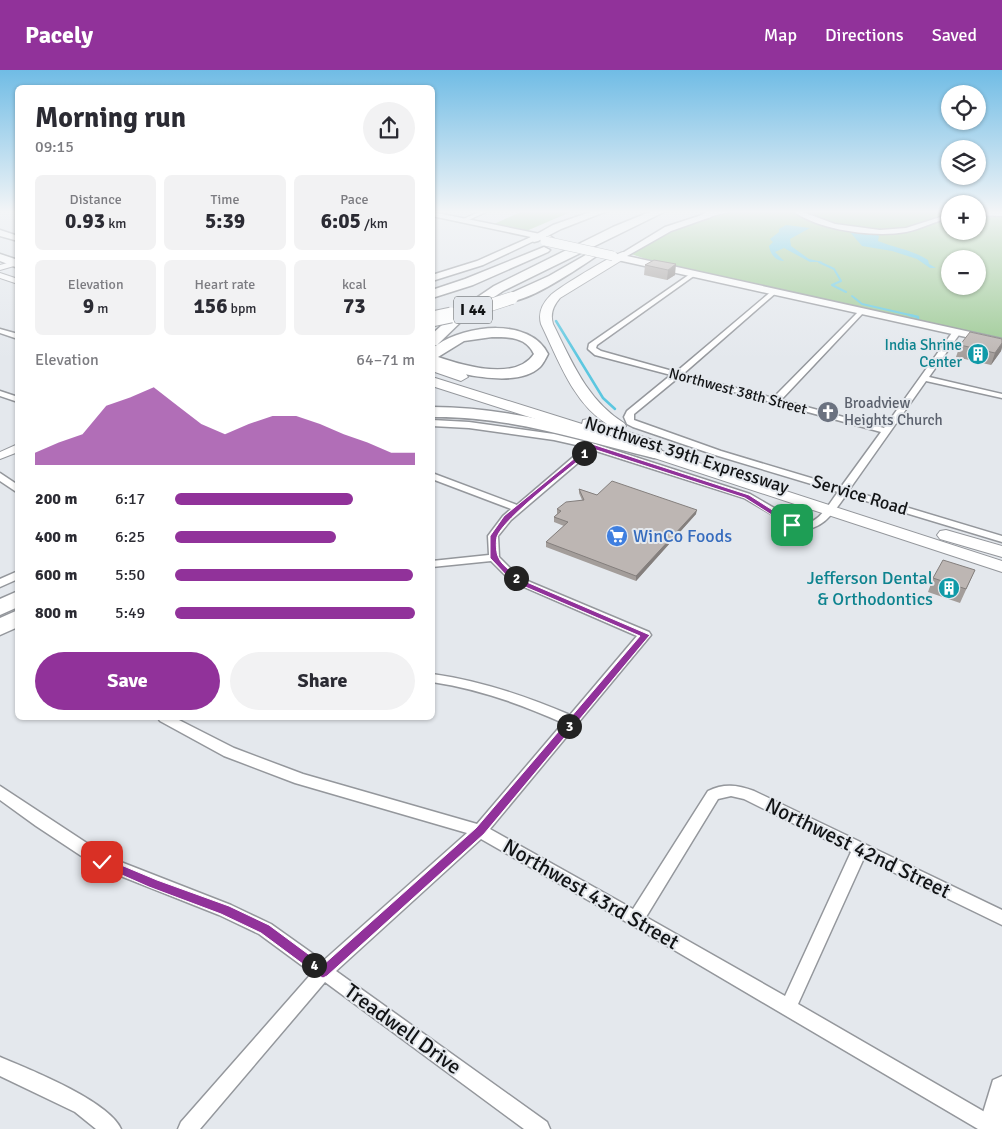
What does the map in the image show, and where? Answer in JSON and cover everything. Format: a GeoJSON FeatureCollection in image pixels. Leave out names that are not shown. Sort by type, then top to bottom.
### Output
{"type":"FeatureCollection","features":[{"type":"Feature","properties":{"kind":"highway","name":"I 44"},"geometry":{"type":"LineString","coordinates":[[435,293],[469,282],[520,260]]}},
{"type":"Feature","properties":{"kind":"highway"},"geometry":{"type":"LineString","coordinates":[[435,320],[459,300],[480,287],[535,260]]}},
{"type":"Feature","properties":{"kind":"highway"},"geometry":{"type":"LineString","coordinates":[[435,339],[466,309],[498,288],[554,260]]}},
{"type":"Feature","properties":{"kind":"highway","name":"I 44"},"geometry":{"type":"LineString","coordinates":[[435,318],[475,310],[512,298],[553,279],[583,260]]}},
{"type":"Feature","properties":{"kind":"highway"},"geometry":{"type":"LineString","coordinates":[[610,260],[556,296],[547,309],[547,324],[588,400],[601,415],[618,426],[706,461]]}},
{"type":"Feature","properties":{"kind":"highway"},"geometry":{"type":"LineString","coordinates":[[435,353],[455,340],[489,332],[520,336],[536,344],[541,352],[540,358],[531,365],[506,373],[484,373],[437,368]]}},
{"type":"Feature","properties":{"kind":"highway","name":"Northwest 39th Expressway"},"geometry":{"type":"LineString","coordinates":[[437,368],[561,414],[706,461],[1002,552]]}},
{"type":"Feature","properties":{"kind":"highway","name":"Northwest 39th Expressway"},"geometry":{"type":"LineString","coordinates":[[437,368],[654,453],[836,501],[1002,567]]}},
{"type":"Feature","properties":{"kind":"highway"},"geometry":{"type":"LineString","coordinates":[[435,412],[465,411],[497,415],[554,427],[654,453]]}},
{"type":"Feature","properties":{"kind":"highway"},"geometry":{"type":"LineString","coordinates":[[0,608],[15,600]]}},
{"type":"Feature","properties":{"kind":"highway"},"geometry":{"type":"LineString","coordinates":[[0,628],[15,619]]}},
{"type":"Feature","properties":{"kind":"main road"},"geometry":{"type":"LineString","coordinates":[[435,277],[487,260]]}},
{"type":"Feature","properties":{"kind":"main road"},"geometry":{"type":"LineString","coordinates":[[637,260],[1002,342]]}},
{"type":"Feature","properties":{"kind":"main road"},"geometry":{"type":"LineString","coordinates":[[994,1128],[1002,1089]]}},
{"type":"Feature","properties":{"kind":"street"},"geometry":{"type":"LineString","coordinates":[[0,268],[15,263]]}},
{"type":"Feature","properties":{"kind":"street","name":"Northwest 38th Street"},"geometry":{"type":"LineString","coordinates":[[695,273],[593,344],[591,349],[598,353],[677,375],[886,431]]}},
{"type":"Feature","properties":{"kind":"street"},"geometry":{"type":"LineString","coordinates":[[0,275],[15,281]]}},
{"type":"Feature","properties":{"kind":"street"},"geometry":{"type":"LineString","coordinates":[[677,375],[775,291]]}},
{"type":"Feature","properties":{"kind":"street"},"geometry":{"type":"LineString","coordinates":[[776,401],[862,311]]}},
{"type":"Feature","properties":{"kind":"street"},"geometry":{"type":"LineString","coordinates":[[0,331],[15,336]]}},
{"type":"Feature","properties":{"kind":"street"},"geometry":{"type":"LineString","coordinates":[[435,424],[459,424],[521,432],[570,440],[592,446],[753,498],[788,523],[805,527],[819,522],[836,501],[957,332]]}},
{"type":"Feature","properties":{"kind":"street","name":"Service Road"},"geometry":{"type":"LineString","coordinates":[[677,375],[630,413],[628,419],[633,424],[718,453],[836,501],[1002,538]]}},
{"type":"Feature","properties":{"kind":"street"},"geometry":{"type":"LineString","coordinates":[[924,378],[1002,396]]}},
{"type":"Feature","properties":{"kind":"street"},"geometry":{"type":"LineString","coordinates":[[0,393],[15,399]]}},
{"type":"Feature","properties":{"kind":"street"},"geometry":{"type":"LineString","coordinates":[[188,1129],[323,972],[480,831],[645,635],[526,584],[509,573],[494,558],[493,536],[506,518],[592,446]]}},
{"type":"Feature","properties":{"kind":"street"},"geometry":{"type":"LineString","coordinates":[[0,456],[15,449]]}},
{"type":"Feature","properties":{"kind":"street"},"geometry":{"type":"LineString","coordinates":[[0,476],[15,488]]}},
{"type":"Feature","properties":{"kind":"street"},"geometry":{"type":"LineString","coordinates":[[435,477],[517,508]]}},
{"type":"Feature","properties":{"kind":"street"},"geometry":{"type":"LineString","coordinates":[[435,564],[494,558]]}},
{"type":"Feature","properties":{"kind":"street"},"geometry":{"type":"LineString","coordinates":[[0,584],[15,576]]}},
{"type":"Feature","properties":{"kind":"street"},"geometry":{"type":"LineString","coordinates":[[435,679],[490,689],[531,703],[573,722]]}},
{"type":"Feature","properties":{"kind":"street","name":"Northwest 43rd Street"},"geometry":{"type":"LineString","coordinates":[[169,720],[229,752],[292,776],[480,831],[636,919],[994,1128]]}},
{"type":"Feature","properties":{"kind":"street","name":"Northwest 42nd Street"},"geometry":{"type":"LineString","coordinates":[[636,919],[713,795],[720,791],[740,791],[1002,918]]}},
{"type":"Feature","properties":{"kind":"street","name":"Treadwell Drive"},"geometry":{"type":"LineString","coordinates":[[0,792],[41,822],[102,862],[153,884],[225,910],[265,929],[540,1129]]}},
{"type":"Feature","properties":{"kind":"street"},"geometry":{"type":"LineString","coordinates":[[788,1008],[860,849]]}},
{"type":"Feature","properties":{"kind":"street"},"geometry":{"type":"LineString","coordinates":[[0,1066],[82,1104],[111,1129]]}},
{"type":"Feature","properties":{"kind":"green space"},"geometry":{"type":"Polygon","coordinates":[[[650,260],[941,260],[941,295],[986,295],[986,260],[1002,260],[1002,339],[650,260]]]}},
{"type":"Feature","properties":{"kind":"water"},"geometry":{"type":"Polygon","coordinates":[[[807,260],[823,262],[810,262],[807,260]]]}},
{"type":"Feature","properties":{"kind":"water"},"geometry":{"type":"Polygon","coordinates":[[[919,260],[928,260],[929,264],[936,268],[930,268],[919,260]]]}},
{"type":"Feature","properties":{"kind":"building"},"geometry":{"type":"Polygon","coordinates":[[[653,260],[676,264],[668,270],[645,265],[653,260]]]}},
{"type":"Feature","properties":{"kind":"building"},"geometry":{"type":"Polygon","coordinates":[[[970,332],[1002,339],[1002,343],[995,353],[960,345],[970,332]]]}},
{"type":"Feature","properties":{"kind":"building","name":"WinCo Foods"},"geometry":{"type":"Polygon","coordinates":[[[612,481],[697,510],[636,576],[546,542],[568,522],[554,517],[561,511],[557,509],[566,502],[584,500],[579,489],[597,495],[612,481]]]}},
{"type":"Feature","properties":{"kind":"building"},"geometry":{"type":"Polygon","coordinates":[[[943,560],[975,570],[966,589],[933,578],[943,560]]]}},
{"type":"Feature","properties":{"kind":"waterway"},"geometry":{"type":"LineString","coordinates":[[819,262],[834,269],[841,281],[832,285],[846,292]]}},
{"type":"Feature","properties":{"kind":"waterway"},"geometry":{"type":"LineString","coordinates":[[852,296],[862,304],[914,316]]}},
{"type":"Feature","properties":{"kind":"waterway"},"geometry":{"type":"LineString","coordinates":[[909,315],[918,317],[918,320]]}},
{"type":"Feature","properties":{"kind":"waterway"},"geometry":{"type":"LineString","coordinates":[[556,321],[603,398],[615,409]]}},
{"type":"Feature","properties":{"kind":"place","name":"India Shrine Center"},"geometry":{"type":"Point","coordinates":[978,354]}},
{"type":"Feature","properties":{"kind":"place","name":"Broadview Heights Church"},"geometry":{"type":"Point","coordinates":[828,412]}},
{"type":"Feature","properties":{"kind":"place","name":"WinCo Foods"},"geometry":{"type":"Point","coordinates":[617,536]}},
{"type":"Feature","properties":{"kind":"place","name":"Jefferson Dental & Orthodontics"},"geometry":{"type":"Point","coordinates":[949,588]}},
{"type":"Feature","properties":{"kind":"route"},"geometry":{"type":"LineString","coordinates":[[102,862],[153,884],[225,910],[265,929],[323,972],[480,831],[645,635],[526,584],[509,573],[494,558],[492,551],[493,536],[506,518],[592,446],[753,498],[792,525]]}}]}
